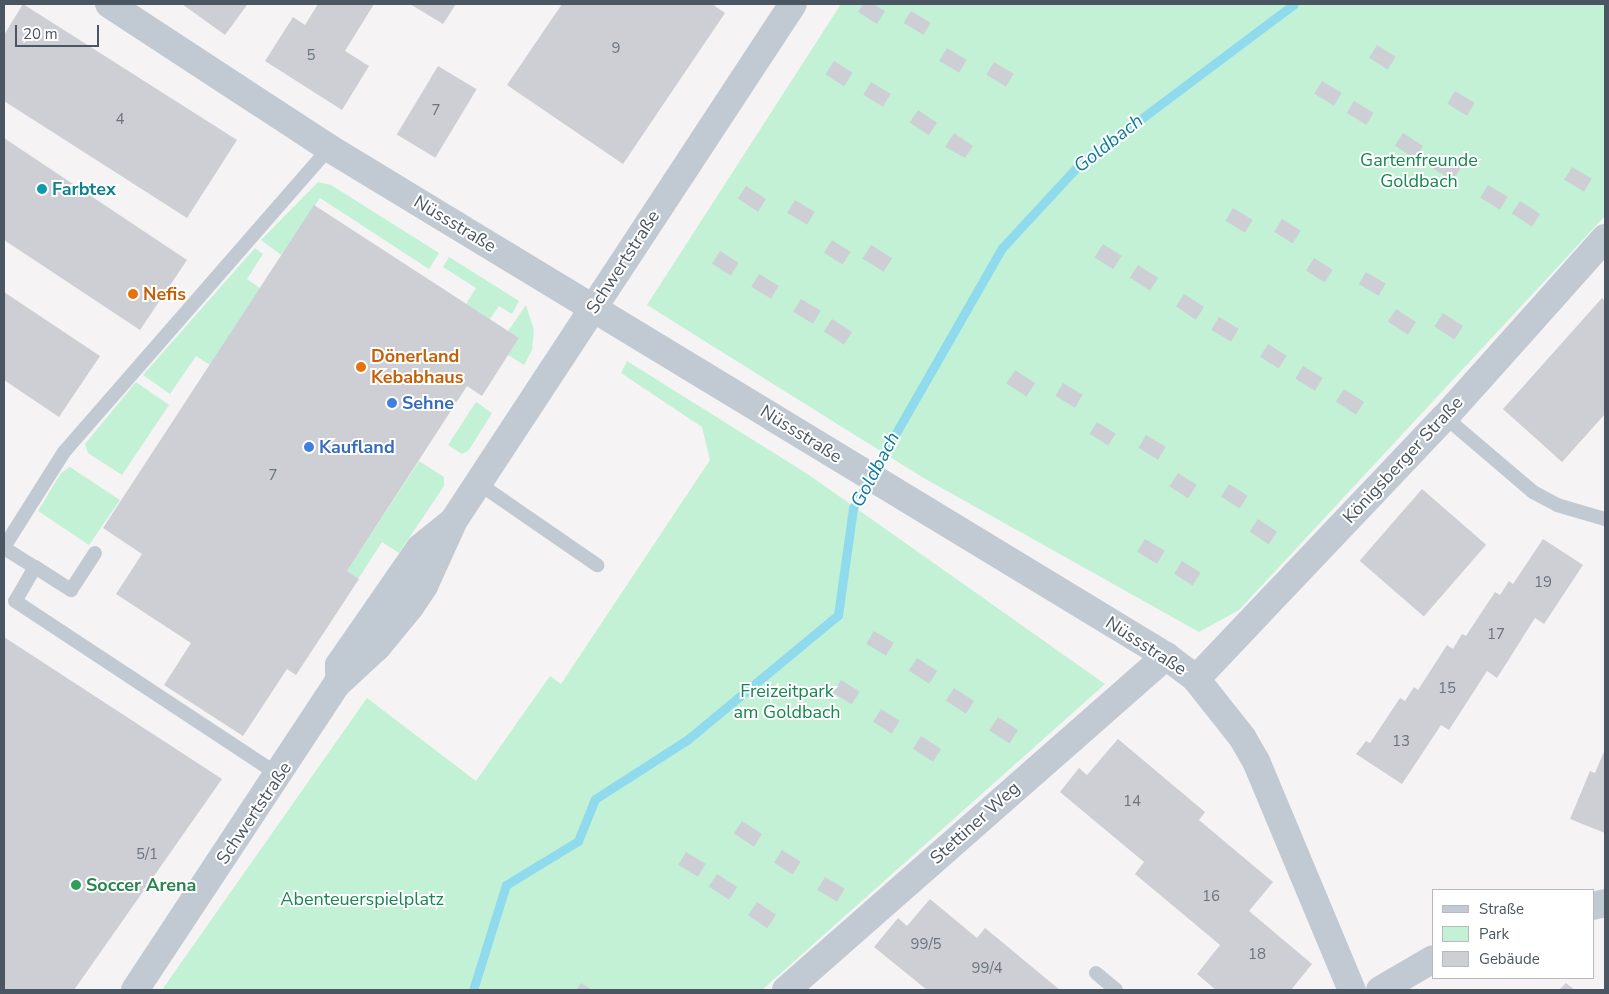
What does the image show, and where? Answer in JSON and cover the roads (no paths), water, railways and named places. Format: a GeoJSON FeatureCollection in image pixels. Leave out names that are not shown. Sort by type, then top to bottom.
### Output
{"type":"FeatureCollection","features":[{"type":"Feature","properties":{"kind":"street","name":"Nüssstraße"},"geometry":{"type":"LineString","coordinates":[[109,4],[329,148],[896,494],[1166,656],[1196,679],[1242,737],[1256,760],[1352,990]]}},
{"type":"Feature","properties":{"kind":"street","name":"Schwertstraße"},"geometry":{"type":"LineString","coordinates":[[135,990],[279,775],[337,684],[339,665],[420,548],[454,520],[793,4]]}},
{"type":"Feature","properties":{"kind":"street","name":"Königsberger Straße"},"geometry":{"type":"LineString","coordinates":[[1196,679],[1445,417],[1605,238]]}},
{"type":"Feature","properties":{"kind":"street","name":"Stettiner Weg"},"geometry":{"type":"LineString","coordinates":[[786,990],[1166,656]]}},
{"type":"Feature","properties":{"kind":"street"},"geometry":{"type":"LineString","coordinates":[[1380,990],[1432,960]]}},
{"type":"Feature","properties":{"kind":"lane"},"geometry":{"type":"LineString","coordinates":[[96,553],[71,590],[4,548],[64,452],[329,148]]}},
{"type":"Feature","properties":{"kind":"lane"},"geometry":{"type":"LineString","coordinates":[[1445,417],[1533,492],[1557,505],[1605,519]]}},
{"type":"Feature","properties":{"kind":"lane"},"geometry":{"type":"LineString","coordinates":[[478,483],[597,565]]}},
{"type":"Feature","properties":{"kind":"lane"},"geometry":{"type":"LineString","coordinates":[[35,567],[15,601],[279,775]]}},
{"type":"Feature","properties":{"kind":"lane"},"geometry":{"type":"LineString","coordinates":[[1096,973],[1116,990]]}},
{"type":"Feature","properties":{"kind":"waterway","name":"Goldbach"},"geometry":{"type":"LineString","coordinates":[[473,990],[506,885],[578,841],[595,799],[687,740],[838,615],[853,508],[1002,248],[1077,167],[1294,4]]}},
{"type":"Feature","properties":{"kind":"place","name":"Farbtex"},"geometry":{"type":"Point","coordinates":[42,189]}},
{"type":"Feature","properties":{"kind":"place","name":"Nefis"},"geometry":{"type":"Point","coordinates":[133,294]}},
{"type":"Feature","properties":{"kind":"place","name":"Dönerland Kebabhaus"},"geometry":{"type":"Point","coordinates":[361,367]}},
{"type":"Feature","properties":{"kind":"place","name":"Sehne"},"geometry":{"type":"Point","coordinates":[392,403]}},
{"type":"Feature","properties":{"kind":"place","name":"Kaufland"},"geometry":{"type":"Point","coordinates":[309,447]}},
{"type":"Feature","properties":{"kind":"place","name":"Soccer Arena"},"geometry":{"type":"Point","coordinates":[76,885]}},
{"type":"Feature","properties":{"kind":"park label","name":"Gartenfreunde Goldbach"},"geometry":{"type":"Point","coordinates":[1419,171]}},
{"type":"Feature","properties":{"kind":"park label","name":"Freizeitpark am Goldbach"},"geometry":{"type":"Point","coordinates":[787,702]}},
{"type":"Feature","properties":{"kind":"park label","name":"Abenteuerspielplatz"},"geometry":{"type":"Point","coordinates":[362,899]}}]}
